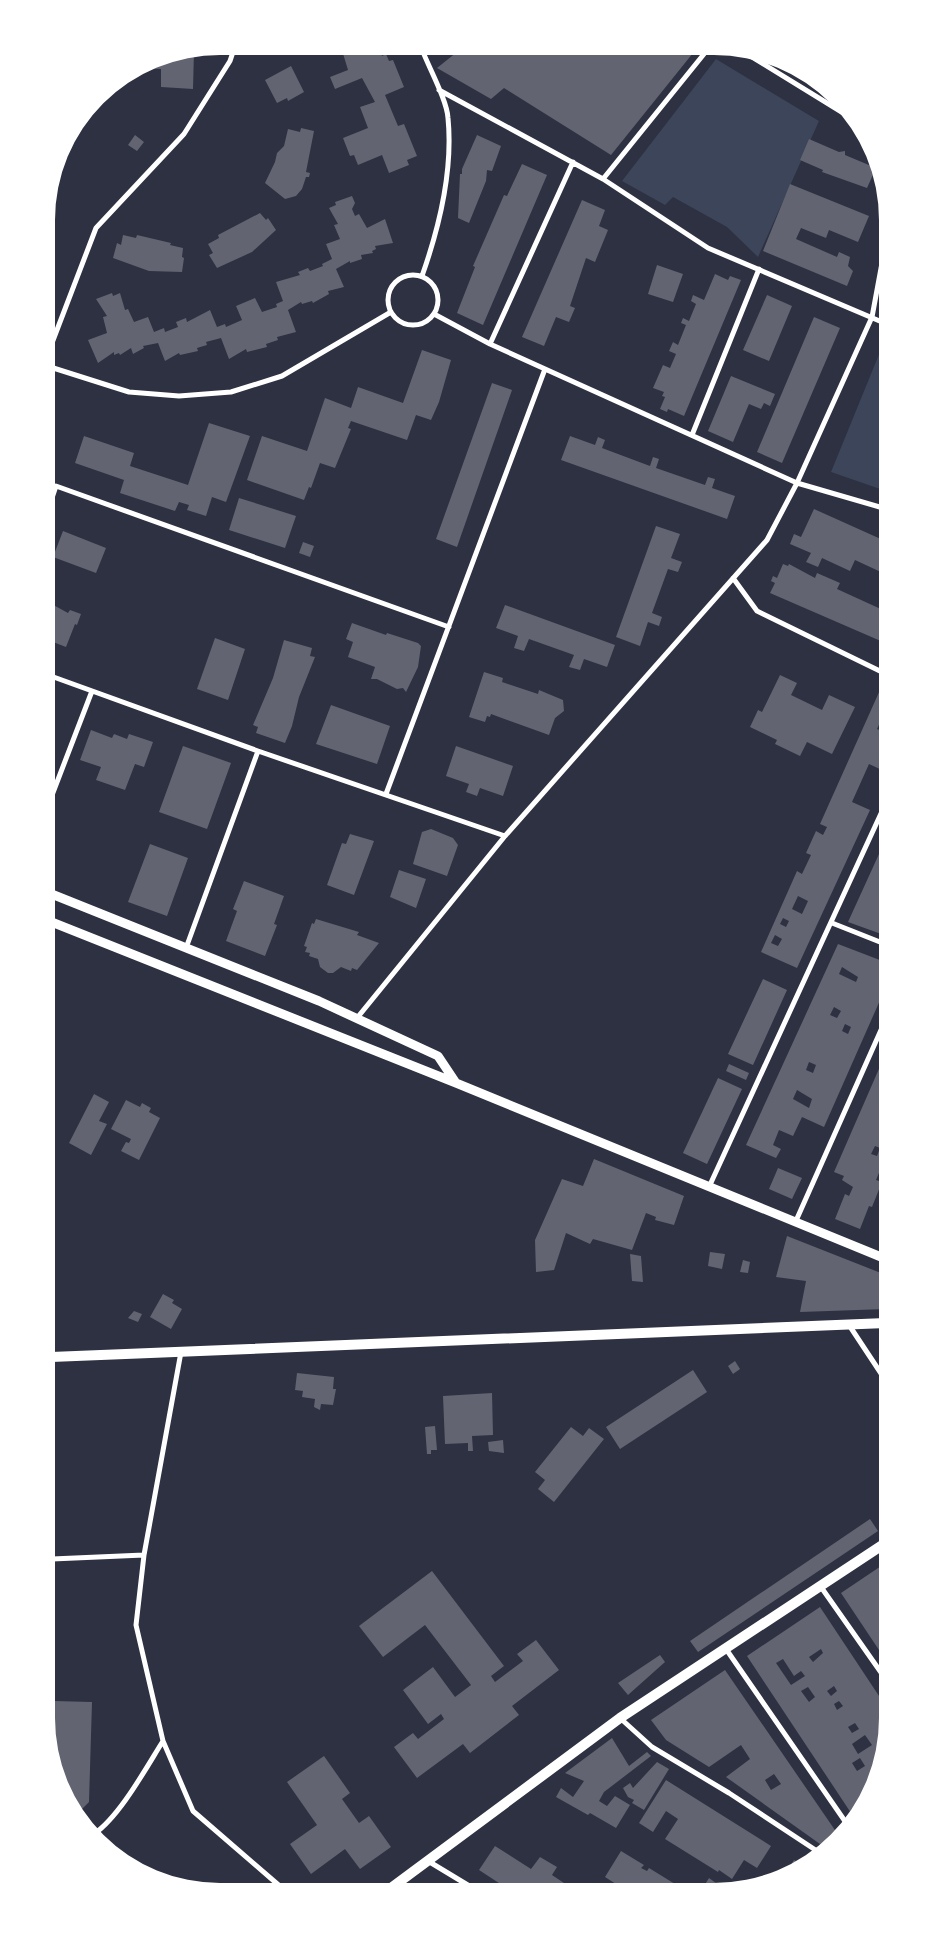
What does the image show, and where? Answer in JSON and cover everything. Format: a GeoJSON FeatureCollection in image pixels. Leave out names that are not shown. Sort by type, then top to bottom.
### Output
{"type":"FeatureCollection","features":[{"type":"Feature","properties":{"kind":"main road"},"geometry":{"type":"LineString","coordinates":[[55,1357],[879,1323]]}},
{"type":"Feature","properties":{"kind":"main road"},"geometry":{"type":"LineString","coordinates":[[398,1883],[620,1718],[879,1547]]}},
{"type":"Feature","properties":{"kind":"street"},"geometry":{"type":"LineString","coordinates":[[55,335],[96,228],[184,134],[232,55]]}},
{"type":"Feature","properties":{"kind":"street"},"geometry":{"type":"LineString","coordinates":[[422,276],[432,248],[446,181],[448,117],[439,90],[423,55]]}},
{"type":"Feature","properties":{"kind":"street"},"geometry":{"type":"LineString","coordinates":[[603,179],[703,55]]}},
{"type":"Feature","properties":{"kind":"street"},"geometry":{"type":"LineString","coordinates":[[756,61],[834,108]]}},
{"type":"Feature","properties":{"kind":"street"},"geometry":{"type":"LineString","coordinates":[[439,90],[603,179],[708,248],[879,320]]}},
{"type":"Feature","properties":{"kind":"street"},"geometry":{"type":"LineString","coordinates":[[490,344],[573,162]]}},
{"type":"Feature","properties":{"kind":"street"},"geometry":{"type":"LineString","coordinates":[[692,435],[759,269]]}},
{"type":"Feature","properties":{"kind":"street"},"geometry":{"type":"LineString","coordinates":[[408,274],[422,276],[432,283],[438,295],[437,309],[429,320],[417,325],[404,324],[391,312],[388,304],[388,291],[396,280],[408,274]]}},
{"type":"Feature","properties":{"kind":"street"},"geometry":{"type":"LineString","coordinates":[[357,1018],[504,836],[767,540],[798,483],[872,317],[879,279]]}},
{"type":"Feature","properties":{"kind":"street"},"geometry":{"type":"LineString","coordinates":[[55,369],[129,392],[179,396],[231,392],[282,376],[391,312]]}},
{"type":"Feature","properties":{"kind":"street"},"geometry":{"type":"LineString","coordinates":[[434,314],[490,344],[798,483],[879,507]]}},
{"type":"Feature","properties":{"kind":"street"},"geometry":{"type":"LineString","coordinates":[[386,794],[546,369]]}},
{"type":"Feature","properties":{"kind":"street"},"geometry":{"type":"LineString","coordinates":[[55,489],[56,486],[449,627]]}},
{"type":"Feature","properties":{"kind":"street"},"geometry":{"type":"LineString","coordinates":[[733,578],[757,611],[879,671]]}},
{"type":"Feature","properties":{"kind":"street"},"geometry":{"type":"LineString","coordinates":[[55,677],[258,751],[504,836]]}},
{"type":"Feature","properties":{"kind":"street"},"geometry":{"type":"LineString","coordinates":[[55,787],[92,690]]}},
{"type":"Feature","properties":{"kind":"street"},"geometry":{"type":"LineString","coordinates":[[186,948],[258,751]]}},
{"type":"Feature","properties":{"kind":"street"},"geometry":{"type":"LineString","coordinates":[[709,1187],[879,817]]}},
{"type":"Feature","properties":{"kind":"street"},"geometry":{"type":"LineString","coordinates":[[55,895],[357,1018],[438,1056],[456,1083]]}},
{"type":"Feature","properties":{"kind":"street"},"geometry":{"type":"LineString","coordinates":[[55,923],[456,1083],[879,1256]]}},
{"type":"Feature","properties":{"kind":"street"},"geometry":{"type":"LineString","coordinates":[[832,923],[879,942]]}},
{"type":"Feature","properties":{"kind":"street"},"geometry":{"type":"LineString","coordinates":[[795,1223],[879,1034]]}},
{"type":"Feature","properties":{"kind":"street"},"geometry":{"type":"LineString","coordinates":[[848,1325],[879,1371]]}},
{"type":"Feature","properties":{"kind":"street"},"geometry":{"type":"LineString","coordinates":[[181,1352],[144,1555],[136,1625],[163,1741],[193,1811],[276,1883]]}},
{"type":"Feature","properties":{"kind":"street"},"geometry":{"type":"LineString","coordinates":[[55,1559],[144,1555]]}},
{"type":"Feature","properties":{"kind":"street"},"geometry":{"type":"LineString","coordinates":[[821,1587],[879,1670]]}},
{"type":"Feature","properties":{"kind":"street"},"geometry":{"type":"LineString","coordinates":[[726,1649],[844,1820]]}},
{"type":"Feature","properties":{"kind":"street"},"geometry":{"type":"LineString","coordinates":[[620,1718],[652,1747],[729,1793],[814,1849]]}},
{"type":"Feature","properties":{"kind":"street"},"geometry":{"type":"LineString","coordinates":[[99,1830],[139,1780],[163,1741]]}},
{"type":"Feature","properties":{"kind":"street"},"geometry":{"type":"LineString","coordinates":[[428,1861],[464,1883]]}},
{"type":"Feature","properties":{"kind":"shaded area"},"geometry":{"type":"Polygon","coordinates":[[[716,59],[819,121],[758,257],[727,227],[673,197],[665,205],[622,181],[716,59]]]}},
{"type":"Feature","properties":{"kind":"shaded area"},"geometry":{"type":"Polygon","coordinates":[[[879,354],[879,489],[831,472],[879,354]]]}},
{"type":"Feature","properties":{"kind":"building"},"geometry":{"type":"Polygon","coordinates":[[[343,55],[386,55],[389,61],[393,60],[404,87],[385,95],[398,126],[404,124],[417,156],[407,160],[409,165],[389,173],[382,155],[358,165],[354,155],[350,156],[343,138],[368,128],[360,107],[375,102],[362,78],[335,89],[330,77],[348,70],[343,55]]]}},
{"type":"Feature","properties":{"kind":"building"},"geometry":{"type":"Polygon","coordinates":[[[453,55],[691,55],[611,155],[504,88],[491,99],[437,68],[453,55]]]}},
{"type":"Feature","properties":{"kind":"building"},"geometry":{"type":"Polygon","coordinates":[[[194,57],[193,89],[161,87],[161,69],[155,69],[194,57]]]}},
{"type":"Feature","properties":{"kind":"building"},"geometry":{"type":"Polygon","coordinates":[[[291,66],[304,92],[288,101],[287,98],[277,103],[265,80],[291,66]]]}},
{"type":"Feature","properties":{"kind":"building"},"geometry":{"type":"Polygon","coordinates":[[[301,128],[314,131],[306,172],[310,173],[296,196],[285,199],[265,183],[277,153],[284,146],[288,129],[300,132],[301,128]]]}},
{"type":"Feature","properties":{"kind":"building"},"geometry":{"type":"Polygon","coordinates":[[[135,135],[144,142],[137,151],[128,145],[135,135]]]}},
{"type":"Feature","properties":{"kind":"building"},"geometry":{"type":"Polygon","coordinates":[[[477,135],[501,146],[492,171],[487,170],[486,181],[469,223],[458,218],[460,174],[462,174],[462,169],[477,135]]]}},
{"type":"Feature","properties":{"kind":"building"},"geometry":{"type":"Polygon","coordinates":[[[809,139],[839,152],[845,151],[845,155],[869,165],[873,176],[867,188],[822,172],[823,170],[800,160],[809,139]]]}},
{"type":"Feature","properties":{"kind":"building"},"geometry":{"type":"Polygon","coordinates":[[[522,164],[547,175],[483,325],[457,313],[475,267],[473,266],[504,195],[507,196],[522,164]]]}},
{"type":"Feature","properties":{"kind":"building"},"geometry":{"type":"Polygon","coordinates":[[[790,184],[869,216],[858,242],[829,230],[826,238],[801,228],[796,239],[837,257],[839,252],[850,257],[848,266],[853,271],[847,286],[763,251],[790,184]]]}},
{"type":"Feature","properties":{"kind":"building"},"geometry":{"type":"Polygon","coordinates":[[[352,196],[355,203],[352,209],[355,216],[359,214],[367,228],[385,219],[393,243],[375,246],[376,249],[372,251],[373,253],[361,255],[362,259],[350,263],[350,261],[336,269],[344,287],[328,291],[329,294],[313,303],[312,301],[302,304],[301,302],[288,310],[296,332],[277,337],[278,340],[266,344],[267,347],[247,352],[246,349],[229,359],[221,338],[206,342],[207,345],[197,348],[198,351],[180,355],[179,353],[165,361],[158,343],[143,346],[144,348],[133,354],[131,348],[120,355],[119,353],[114,355],[114,352],[98,363],[88,340],[107,333],[103,317],[107,316],[96,299],[112,293],[113,296],[120,293],[125,310],[128,309],[134,322],[148,317],[154,332],[164,328],[165,332],[178,327],[176,322],[186,318],[187,322],[210,310],[217,327],[225,324],[226,327],[242,320],[236,306],[255,298],[262,312],[277,307],[276,304],[283,301],[276,282],[300,275],[298,272],[308,268],[310,271],[323,266],[322,264],[332,259],[326,244],[340,239],[334,225],[338,224],[329,208],[336,205],[335,202],[352,196]]]}},
{"type":"Feature","properties":{"kind":"building"},"geometry":{"type":"Polygon","coordinates":[[[582,200],[605,210],[599,226],[608,230],[595,262],[586,258],[570,306],[575,308],[569,322],[556,317],[544,346],[522,337],[582,200]]]}},
{"type":"Feature","properties":{"kind":"building"},"geometry":{"type":"Polygon","coordinates":[[[260,213],[266,220],[268,218],[276,230],[252,252],[217,268],[209,255],[213,253],[208,244],[219,238],[218,235],[260,213]]]}},
{"type":"Feature","properties":{"kind":"building"},"geometry":{"type":"Polygon","coordinates":[[[123,235],[136,238],[137,235],[171,243],[170,245],[183,248],[182,272],[149,271],[113,258],[117,243],[121,245],[123,235]]]}},
{"type":"Feature","properties":{"kind":"building"},"geometry":{"type":"Polygon","coordinates":[[[657,265],[683,274],[673,302],[648,294],[657,265]]]}},
{"type":"Feature","properties":{"kind":"building"},"geometry":{"type":"Polygon","coordinates":[[[715,274],[728,280],[730,276],[741,280],[684,416],[668,409],[667,412],[660,409],[665,397],[662,396],[664,392],[653,388],[663,365],[670,368],[676,354],[669,351],[673,342],[678,345],[686,325],[681,323],[683,318],[689,321],[696,304],[691,301],[693,295],[704,300],[715,274]]]}},
{"type":"Feature","properties":{"kind":"building"},"geometry":{"type":"Polygon","coordinates":[[[767,295],[792,306],[769,361],[743,350],[767,295]]]}},
{"type":"Feature","properties":{"kind":"building"},"geometry":{"type":"Polygon","coordinates":[[[814,317],[840,328],[782,463],[757,452],[814,317]]]}},
{"type":"Feature","properties":{"kind":"building"},"geometry":{"type":"Polygon","coordinates":[[[422,350],[451,360],[439,402],[431,420],[416,415],[407,440],[351,421],[348,428],[351,429],[335,468],[320,463],[311,488],[309,487],[304,500],[247,480],[262,436],[307,451],[325,398],[351,408],[358,387],[403,403],[422,350]]]}},
{"type":"Feature","properties":{"kind":"building"},"geometry":{"type":"Polygon","coordinates":[[[731,376],[775,394],[770,406],[764,403],[761,409],[749,404],[733,442],[708,431],[731,376]]]}},
{"type":"Feature","properties":{"kind":"building"},"geometry":{"type":"Polygon","coordinates":[[[492,383],[512,390],[457,547],[436,539],[492,383]]]}},
{"type":"Feature","properties":{"kind":"building"},"geometry":{"type":"Polygon","coordinates":[[[209,423],[250,436],[226,502],[212,497],[206,516],[187,510],[189,505],[179,502],[175,511],[120,493],[124,480],[75,463],[84,436],[134,453],[130,466],[188,485],[209,423]]]}},
{"type":"Feature","properties":{"kind":"building"},"geometry":{"type":"Polygon","coordinates":[[[570,436],[595,445],[598,437],[605,440],[602,448],[650,466],[653,457],[659,459],[656,468],[705,485],[708,477],[715,479],[712,488],[735,496],[727,519],[561,460],[570,436]]]}},
{"type":"Feature","properties":{"kind":"building"},"geometry":{"type":"Polygon","coordinates":[[[239,498],[296,516],[285,548],[229,530],[239,498]]]}},
{"type":"Feature","properties":{"kind":"building"},"geometry":{"type":"Polygon","coordinates":[[[814,509],[879,538],[879,571],[855,560],[850,571],[822,558],[818,567],[806,562],[811,553],[790,544],[794,534],[801,537],[814,509]]]}},
{"type":"Feature","properties":{"kind":"building"},"geometry":{"type":"Polygon","coordinates":[[[656,526],[680,534],[671,558],[682,562],[678,572],[668,569],[652,613],[662,617],[659,626],[648,622],[640,646],[616,637],[656,526]]]}},
{"type":"Feature","properties":{"kind":"building"},"geometry":{"type":"Polygon","coordinates":[[[63,531],[106,548],[96,573],[55,558],[55,552],[63,531]]]}},
{"type":"Feature","properties":{"kind":"building"},"geometry":{"type":"Polygon","coordinates":[[[303,542],[314,546],[310,557],[299,553],[303,542]]]}},
{"type":"Feature","properties":{"kind":"building"},"geometry":{"type":"Polygon","coordinates":[[[783,564],[788,566],[789,564],[815,578],[817,573],[840,583],[837,589],[879,608],[879,640],[770,593],[775,583],[771,581],[773,576],[777,578],[783,564]]]}},
{"type":"Feature","properties":{"kind":"building"},"geometry":{"type":"Polygon","coordinates":[[[505,605],[615,645],[607,667],[584,659],[580,670],[569,667],[574,655],[529,639],[524,651],[514,648],[518,636],[496,628],[505,605]]]}},
{"type":"Feature","properties":{"kind":"building"},"geometry":{"type":"Polygon","coordinates":[[[55,606],[68,613],[70,610],[81,614],[66,647],[55,643],[55,606]]]}},
{"type":"Feature","properties":{"kind":"building"},"geometry":{"type":"Polygon","coordinates":[[[352,623],[386,635],[387,633],[418,643],[421,646],[418,667],[406,692],[403,688],[397,689],[377,679],[371,679],[375,667],[348,657],[353,642],[346,639],[352,623]]]}},
{"type":"Feature","properties":{"kind":"building"},"geometry":{"type":"Polygon","coordinates":[[[215,638],[245,649],[228,700],[197,689],[215,638]]]}},
{"type":"Feature","properties":{"kind":"building"},"geometry":{"type":"Polygon","coordinates":[[[284,640],[312,648],[310,656],[315,657],[299,697],[292,726],[285,743],[256,733],[258,727],[253,725],[273,678],[284,640]]]}},
{"type":"Feature","properties":{"kind":"building"},"geometry":{"type":"Polygon","coordinates":[[[484,672],[503,678],[502,682],[538,694],[539,690],[563,700],[564,711],[555,718],[549,735],[491,714],[490,717],[487,716],[485,722],[469,717],[484,672]]]}},
{"type":"Feature","properties":{"kind":"building"},"geometry":{"type":"Polygon","coordinates":[[[780,675],[797,683],[791,695],[822,710],[829,695],[855,707],[832,754],[807,742],[800,756],[775,744],[777,740],[750,727],[758,710],[762,712],[780,675]]]}},
{"type":"Feature","properties":{"kind":"building"},"geometry":{"type":"Polygon","coordinates":[[[879,692],[879,725],[877,729],[879,730],[879,769],[869,764],[852,802],[870,810],[797,968],[761,952],[797,871],[802,874],[811,855],[806,853],[816,831],[823,835],[827,827],[820,824],[879,692]],[[798,896],[792,909],[802,914],[808,901],[798,896]],[[783,918],[780,924],[786,927],[789,921],[783,918]],[[775,935],[771,943],[778,946],[782,939],[775,935]]]}},
{"type":"Feature","properties":{"kind":"building"},"geometry":{"type":"Polygon","coordinates":[[[331,705],[390,726],[377,764],[316,744],[331,705]]]}},
{"type":"Feature","properties":{"kind":"building"},"geometry":{"type":"Polygon","coordinates":[[[91,730],[112,738],[114,734],[127,739],[129,734],[153,742],[144,767],[135,764],[125,790],[96,780],[101,767],[80,760],[91,730]]]}},
{"type":"Feature","properties":{"kind":"building"},"geometry":{"type":"Polygon","coordinates":[[[183,746],[231,763],[207,829],[159,812],[183,746]]]}},
{"type":"Feature","properties":{"kind":"building"},"geometry":{"type":"Polygon","coordinates":[[[456,746],[513,766],[503,796],[480,788],[477,796],[466,792],[469,784],[446,776],[456,746]]]}},
{"type":"Feature","properties":{"kind":"building"},"geometry":{"type":"Polygon","coordinates":[[[431,829],[453,838],[458,845],[447,876],[413,864],[422,832],[431,829]]]}},
{"type":"Feature","properties":{"kind":"building"},"geometry":{"type":"Polygon","coordinates":[[[350,834],[374,841],[354,895],[327,885],[342,843],[346,844],[350,834]]]}},
{"type":"Feature","properties":{"kind":"building"},"geometry":{"type":"Polygon","coordinates":[[[150,844],[188,858],[167,916],[128,902],[150,844]]]}},
{"type":"Feature","properties":{"kind":"building"},"geometry":{"type":"Polygon","coordinates":[[[879,854],[879,933],[848,922],[879,854]]]}},
{"type":"Feature","properties":{"kind":"building"},"geometry":{"type":"Polygon","coordinates":[[[399,870],[426,879],[416,908],[390,897],[399,870]]]}},
{"type":"Feature","properties":{"kind":"building"},"geometry":{"type":"Polygon","coordinates":[[[244,881],[284,896],[274,924],[277,925],[265,956],[226,941],[237,911],[233,909],[244,881]]]}},
{"type":"Feature","properties":{"kind":"building"},"geometry":{"type":"Polygon","coordinates":[[[316,919],[359,932],[357,935],[379,943],[357,970],[352,968],[351,971],[341,967],[333,973],[328,973],[320,967],[318,959],[309,956],[310,953],[305,952],[307,947],[304,946],[312,923],[314,924],[316,919]]]}},
{"type":"Feature","properties":{"kind":"building"},"geometry":{"type":"Polygon","coordinates":[[[838,944],[879,960],[879,1003],[824,1127],[802,1117],[793,1136],[779,1130],[773,1145],[781,1149],[776,1158],[746,1145],[838,944]],[[842,967],[839,974],[856,982],[858,977],[842,967]],[[834,1007],[830,1015],[837,1018],[841,1011],[834,1007]],[[845,1024],[842,1031],[848,1034],[851,1027],[845,1024]],[[809,1062],[806,1070],[813,1073],[816,1065],[809,1062]],[[797,1090],[793,1099],[809,1108],[812,1099],[797,1090]]]}},
{"type":"Feature","properties":{"kind":"building"},"geometry":{"type":"Polygon","coordinates":[[[763,979],[787,990],[753,1065],[728,1054],[763,979]]]}},
{"type":"Feature","properties":{"kind":"building"},"geometry":{"type":"Polygon","coordinates":[[[729,1064],[749,1073],[746,1080],[726,1071],[729,1064]]]}},
{"type":"Feature","properties":{"kind":"building"},"geometry":{"type":"Polygon","coordinates":[[[879,1069],[879,1148],[875,1146],[871,1154],[877,1156],[879,1151],[879,1173],[876,1180],[879,1181],[879,1190],[872,1207],[869,1206],[860,1229],[835,1219],[845,1194],[849,1196],[853,1187],[842,1180],[844,1176],[834,1172],[879,1069]]]}},
{"type":"Feature","properties":{"kind":"building"},"geometry":{"type":"Polygon","coordinates":[[[718,1078],[742,1089],[707,1164],[683,1153],[718,1078]]]}},
{"type":"Feature","properties":{"kind":"building"},"geometry":{"type":"Polygon","coordinates":[[[94,1094],[109,1102],[99,1121],[107,1124],[91,1155],[69,1143],[94,1094]]]}},
{"type":"Feature","properties":{"kind":"building"},"geometry":{"type":"Polygon","coordinates":[[[126,1100],[140,1107],[142,1103],[151,1108],[149,1112],[160,1118],[139,1160],[121,1151],[126,1142],[129,1143],[131,1139],[111,1129],[126,1100]]]}},
{"type":"Feature","properties":{"kind":"building"},"geometry":{"type":"Polygon","coordinates":[[[594,1159],[684,1196],[674,1225],[655,1220],[656,1217],[646,1213],[632,1250],[593,1239],[590,1244],[566,1233],[554,1270],[536,1272],[535,1240],[562,1179],[583,1186],[594,1159]]]}},
{"type":"Feature","properties":{"kind":"building"},"geometry":{"type":"Polygon","coordinates":[[[778,1168],[802,1178],[792,1199],[769,1189],[778,1168]]]}},
{"type":"Feature","properties":{"kind":"building"},"geometry":{"type":"Polygon","coordinates":[[[787,1236],[879,1272],[879,1309],[800,1312],[806,1281],[776,1277],[787,1236]]]}},
{"type":"Feature","properties":{"kind":"building"},"geometry":{"type":"Polygon","coordinates":[[[710,1252],[725,1254],[722,1269],[708,1266],[710,1252]]]}},
{"type":"Feature","properties":{"kind":"building"},"geometry":{"type":"Polygon","coordinates":[[[630,1254],[641,1256],[643,1282],[632,1281],[630,1254]]]}},
{"type":"Feature","properties":{"kind":"building"},"geometry":{"type":"Polygon","coordinates":[[[743,1260],[750,1262],[748,1273],[740,1272],[743,1260]]]}},
{"type":"Feature","properties":{"kind":"building"},"geometry":{"type":"Polygon","coordinates":[[[163,1294],[174,1300],[172,1303],[182,1309],[171,1329],[150,1317],[163,1294]]]}},
{"type":"Feature","properties":{"kind":"building"},"geometry":{"type":"Polygon","coordinates":[[[134,1311],[142,1314],[138,1322],[128,1318],[134,1311]]]}},
{"type":"Feature","properties":{"kind":"building"},"geometry":{"type":"Polygon","coordinates":[[[735,1361],[740,1369],[733,1374],[728,1366],[735,1361]]]}},
{"type":"Feature","properties":{"kind":"building"},"geometry":{"type":"Polygon","coordinates":[[[693,1370],[707,1392],[620,1449],[606,1427],[693,1370]]]}},
{"type":"Feature","properties":{"kind":"building"},"geometry":{"type":"Polygon","coordinates":[[[297,1373],[334,1377],[333,1389],[336,1389],[333,1405],[321,1404],[320,1410],[314,1407],[315,1399],[302,1397],[303,1391],[295,1390],[297,1373]]]}},
{"type":"Feature","properties":{"kind":"building"},"geometry":{"type":"Polygon","coordinates":[[[492,1393],[493,1435],[472,1436],[473,1451],[468,1451],[468,1443],[445,1444],[443,1396],[492,1393]]]}},
{"type":"Feature","properties":{"kind":"building"},"geometry":{"type":"Polygon","coordinates":[[[435,1426],[437,1450],[431,1450],[431,1454],[427,1454],[425,1427],[435,1426]]]}},
{"type":"Feature","properties":{"kind":"building"},"geometry":{"type":"Polygon","coordinates":[[[571,1427],[583,1436],[589,1428],[604,1439],[554,1502],[538,1489],[545,1480],[535,1472],[571,1427]]]}},
{"type":"Feature","properties":{"kind":"building"},"geometry":{"type":"Polygon","coordinates":[[[503,1440],[504,1453],[489,1451],[488,1442],[503,1440]]]}},
{"type":"Feature","properties":{"kind":"building"},"geometry":{"type":"Polygon","coordinates":[[[870,1519],[878,1531],[698,1652],[690,1641],[870,1519]]]}},
{"type":"Feature","properties":{"kind":"building"},"geometry":{"type":"Polygon","coordinates":[[[879,1567],[879,1650],[841,1593],[879,1567]]]}},
{"type":"Feature","properties":{"kind":"building"},"geometry":{"type":"Polygon","coordinates":[[[432,1571],[504,1666],[491,1676],[495,1682],[523,1661],[517,1654],[536,1640],[559,1670],[512,1706],[519,1715],[470,1753],[463,1744],[417,1778],[394,1747],[413,1733],[418,1739],[444,1719],[441,1714],[428,1724],[403,1690],[433,1667],[455,1697],[471,1685],[425,1625],[383,1657],[359,1626],[432,1571]]]}},
{"type":"Feature","properties":{"kind":"building"},"geometry":{"type":"Polygon","coordinates":[[[820,1607],[879,1696],[879,1729],[876,1750],[862,1791],[850,1811],[747,1656],[820,1607]],[[821,1649],[809,1657],[813,1662],[823,1653],[821,1649]],[[783,1659],[776,1663],[791,1685],[805,1676],[801,1671],[794,1676],[783,1659]],[[834,1686],[827,1691],[831,1696],[837,1691],[834,1686]],[[808,1687],[801,1691],[809,1702],[815,1697],[808,1687]],[[839,1701],[834,1704],[837,1710],[843,1706],[839,1701]],[[855,1723],[848,1727],[852,1733],[859,1729],[855,1723]],[[865,1735],[852,1744],[858,1754],[872,1745],[865,1735]],[[860,1758],[852,1763],[857,1771],[865,1766],[860,1758]]]}},
{"type":"Feature","properties":{"kind":"building"},"geometry":{"type":"Polygon","coordinates":[[[660,1655],[665,1662],[628,1695],[618,1683],[660,1655]]]}},
{"type":"Feature","properties":{"kind":"building"},"geometry":{"type":"Polygon","coordinates":[[[725,1670],[835,1830],[820,1844],[726,1777],[750,1759],[741,1745],[709,1767],[666,1740],[651,1720],[725,1670]],[[774,1774],[765,1780],[771,1790],[781,1784],[774,1774]]]}},
{"type":"Feature","properties":{"kind":"building"},"geometry":{"type":"Polygon","coordinates":[[[55,1701],[92,1702],[89,1802],[82,1809],[68,1781],[61,1761],[56,1740],[55,1701]]]}},
{"type":"Feature","properties":{"kind":"building"},"geometry":{"type":"Polygon","coordinates":[[[612,1738],[629,1766],[647,1752],[651,1756],[604,1792],[599,1801],[607,1806],[615,1796],[630,1805],[616,1828],[556,1797],[561,1788],[573,1797],[584,1781],[565,1773],[612,1738]]]}},
{"type":"Feature","properties":{"kind":"building"},"geometry":{"type":"Polygon","coordinates":[[[324,1756],[350,1793],[342,1799],[359,1823],[369,1816],[391,1847],[360,1869],[345,1849],[311,1874],[290,1844],[317,1825],[287,1782],[324,1756]]]}},
{"type":"Feature","properties":{"kind":"building"},"geometry":{"type":"Polygon","coordinates":[[[657,1762],[669,1769],[644,1810],[632,1803],[634,1800],[628,1797],[623,1788],[630,1783],[633,1788],[657,1762]]]}},
{"type":"Feature","properties":{"kind":"building"},"geometry":{"type":"Polygon","coordinates":[[[666,1780],[771,1846],[757,1868],[744,1860],[732,1879],[665,1839],[678,1819],[666,1811],[653,1832],[639,1823],[666,1780]]]}},
{"type":"Feature","properties":{"kind":"building"},"geometry":{"type":"Polygon","coordinates":[[[495,1846],[531,1869],[540,1857],[557,1867],[552,1875],[564,1883],[499,1883],[479,1870],[495,1846]]]}},
{"type":"Feature","properties":{"kind":"building"},"geometry":{"type":"Polygon","coordinates":[[[621,1851],[644,1865],[641,1868],[647,1871],[649,1868],[673,1883],[614,1883],[605,1877],[621,1851]]]}},
{"type":"Feature","properties":{"kind":"building"},"geometry":{"type":"Polygon","coordinates":[[[709,1878],[716,1883],[714,1883],[706,1883],[709,1878]]]}}]}
